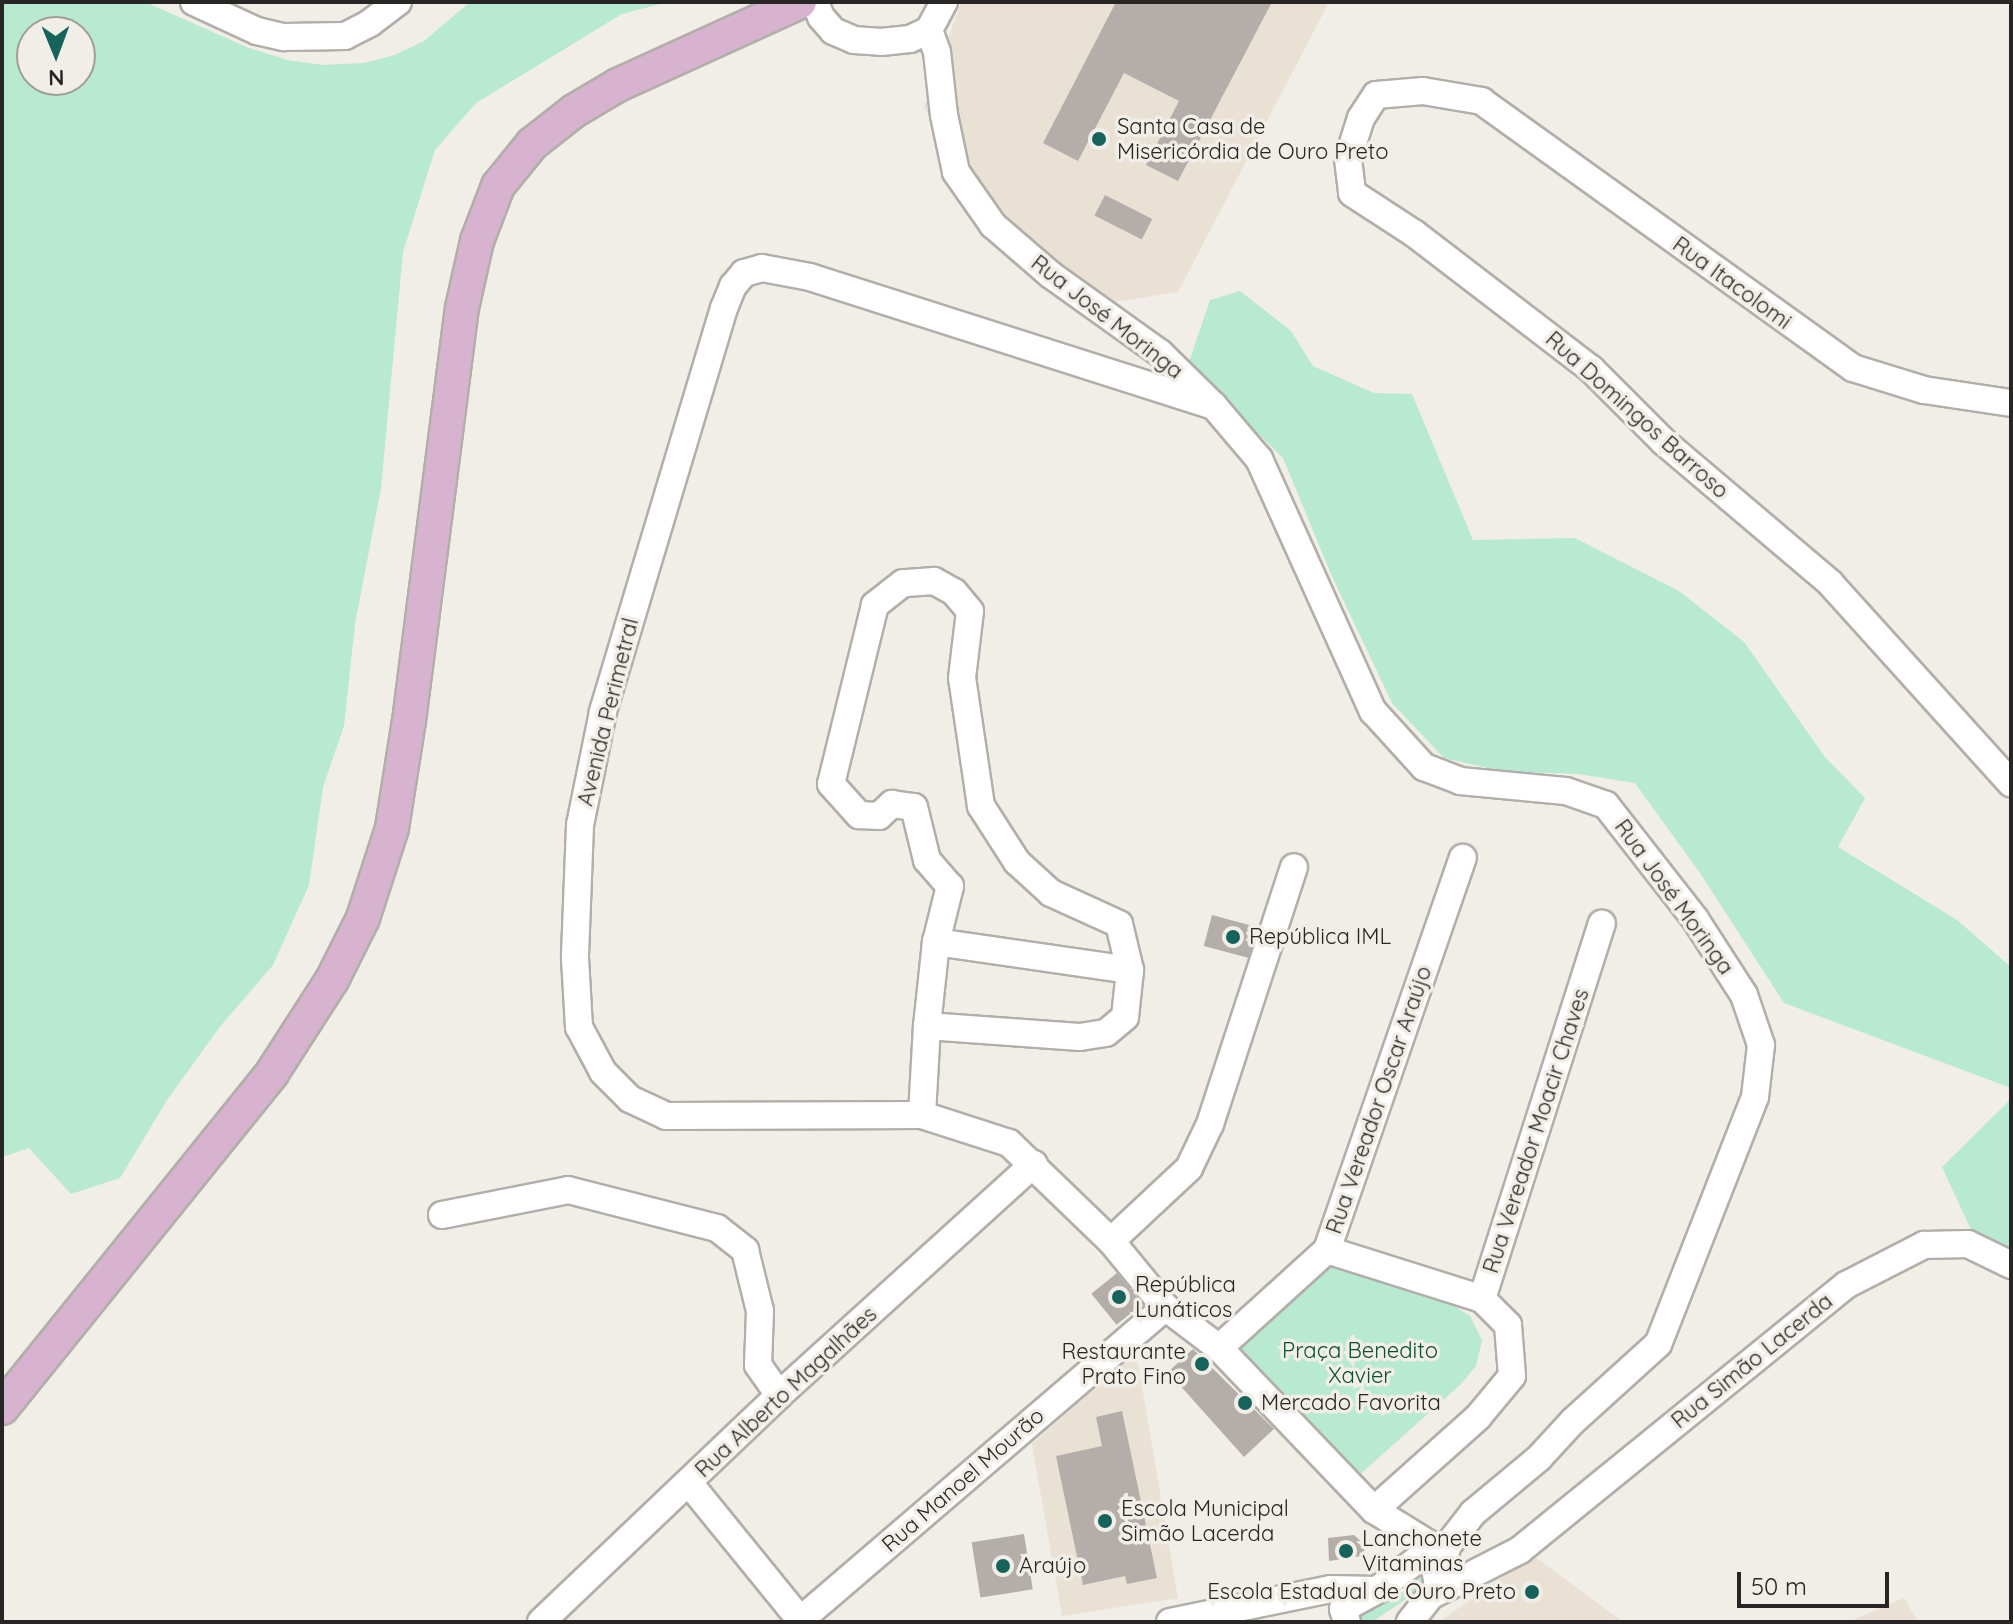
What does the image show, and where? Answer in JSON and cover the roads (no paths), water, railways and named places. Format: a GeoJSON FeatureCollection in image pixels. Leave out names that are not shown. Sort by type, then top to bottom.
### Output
{"type":"FeatureCollection","features":[{"type":"Feature","properties":{"kind":"main road"},"geometry":{"type":"LineString","coordinates":[[2,1408],[272,1073],[332,980],[363,918],[392,828],[409,721],[462,308],[477,241],[498,186],[532,144],[574,111],[618,85],[800,2]]}},
{"type":"Feature","properties":{"kind":"street"},"geometry":{"type":"LineString","coordinates":[[194,2],[257,31],[284,37],[345,36],[370,23],[398,2]]}},
{"type":"Feature","properties":{"kind":"street"},"geometry":{"type":"LineString","coordinates":[[815,2],[821,17],[833,31],[854,40],[910,39],[929,30],[944,2]]}},
{"type":"Feature","properties":{"kind":"street","name":"Rua José Moringa"},"geometry":{"type":"LineString","coordinates":[[929,30],[937,52],[956,172],[993,225],[1051,275],[1160,353],[1214,406],[1259,459],[1373,711],[1424,767],[1460,781],[1566,791],[1606,805],[1695,919],[1744,995],[1761,1045],[1755,1097],[1658,1344],[1573,1421],[1539,1458],[1473,1513],[1438,1553]]}},
{"type":"Feature","properties":{"kind":"street","name":"Rua Domingos Barroso"},"geometry":{"type":"LineString","coordinates":[[1482,101],[1423,91],[1376,95],[1361,118],[1348,159],[1352,193],[1415,234],[1591,369],[1664,442],[1830,583],[2011,783]]}},
{"type":"Feature","properties":{"kind":"street","name":"Rua Itacolomi"},"geometry":{"type":"LineString","coordinates":[[1482,101],[1853,368],[1924,390],[2011,403]]}},
{"type":"Feature","properties":{"kind":"street","name":"Avenida Perimetral"},"geometry":{"type":"LineString","coordinates":[[1214,406],[783,270],[762,268],[744,273],[728,297],[603,712],[580,825],[575,958],[579,1027],[603,1072],[630,1099],[666,1116],[922,1115],[1009,1143],[1111,1241],[1165,1307],[1219,1348],[1374,1510],[1438,1553]]}},
{"type":"Feature","properties":{"kind":"street"},"geometry":{"type":"LineString","coordinates":[[922,1115],[927,1026],[936,942],[950,886],[927,860],[914,807],[892,804],[879,816],[859,815],[831,784],[875,605],[903,583],[934,581],[954,592],[970,611],[962,678],[981,806],[1017,862],[1051,893],[1119,924],[1130,970],[1125,1017],[1106,1033],[1080,1037],[927,1026]]}},
{"type":"Feature","properties":{"kind":"street","name":"Rua Vereador Oscar Araújo"},"geometry":{"type":"LineString","coordinates":[[1219,1348],[1327,1250],[1463,858]]}},
{"type":"Feature","properties":{"kind":"street"},"geometry":{"type":"LineString","coordinates":[[1111,1241],[1189,1168],[1210,1124],[1294,867]]}},
{"type":"Feature","properties":{"kind":"street","name":"Rua Vereador Moacir Chaves"},"geometry":{"type":"LineString","coordinates":[[1374,1510],[1478,1417],[1512,1376],[1508,1325],[1482,1299],[1602,924]]}},
{"type":"Feature","properties":{"kind":"street"},"geometry":{"type":"LineString","coordinates":[[936,942],[1130,970]]}},
{"type":"Feature","properties":{"kind":"street","name":"Rua Alberto Magalhães"},"geometry":{"type":"LineString","coordinates":[[541,1622],[779,1395],[1034,1164]]}},
{"type":"Feature","properties":{"kind":"street"},"geometry":{"type":"LineString","coordinates":[[442,1215],[568,1190],[717,1228],[745,1250],[760,1311],[758,1365],[779,1395]]}},
{"type":"Feature","properties":{"kind":"street","name":"Rua Simão Lacerda"},"geometry":{"type":"LineString","coordinates":[[1434,1594],[1520,1550],[1846,1285],[1924,1245],[1968,1244],[2011,1265]]}},
{"type":"Feature","properties":{"kind":"street"},"geometry":{"type":"LineString","coordinates":[[1327,1250],[1482,1299]]}},
{"type":"Feature","properties":{"kind":"street","name":"Rua Manoel Mourão"},"geometry":{"type":"LineString","coordinates":[[800,1621],[1165,1307]]}},
{"type":"Feature","properties":{"kind":"street"},"geometry":{"type":"LineString","coordinates":[[689,1483],[800,1621]]}},
{"type":"Feature","properties":{"kind":"street"},"geometry":{"type":"LineString","coordinates":[[1170,1622],[1340,1607],[1377,1590],[1438,1553],[1520,1550]]}},
{"type":"Feature","properties":{"kind":"street"},"geometry":{"type":"LineString","coordinates":[[1410,1622],[1438,1586],[1438,1553]]}},
{"type":"Feature","properties":{"kind":"place","name":"Santa Casa de Misericórdia de Ouro Preto"},"geometry":{"type":"Point","coordinates":[1099,139]}},
{"type":"Feature","properties":{"kind":"place","name":"República IML"},"geometry":{"type":"Point","coordinates":[1233,937]}},
{"type":"Feature","properties":{"kind":"place","name":"República Lunáticos"},"geometry":{"type":"Point","coordinates":[1119,1297]}},
{"type":"Feature","properties":{"kind":"place","name":"Restaurante Prato Fino"},"geometry":{"type":"Point","coordinates":[1202,1364]}},
{"type":"Feature","properties":{"kind":"place","name":"Mercado Favorita"},"geometry":{"type":"Point","coordinates":[1245,1403]}},
{"type":"Feature","properties":{"kind":"place","name":"Escola Municipal Simão Lacerda"},"geometry":{"type":"Point","coordinates":[1105,1521]}},
{"type":"Feature","properties":{"kind":"place","name":"Lanchonete Vitaminas"},"geometry":{"type":"Point","coordinates":[1346,1551]}},
{"type":"Feature","properties":{"kind":"place","name":"Araújo"},"geometry":{"type":"Point","coordinates":[1003,1566]}},
{"type":"Feature","properties":{"kind":"place","name":"Escola Estadual de Ouro Preto"},"geometry":{"type":"Point","coordinates":[1532,1592]}},
{"type":"Feature","properties":{"kind":"park label","name":"Praça Benedito Xavier"},"geometry":{"type":"Point","coordinates":[1360,1362]}}]}
